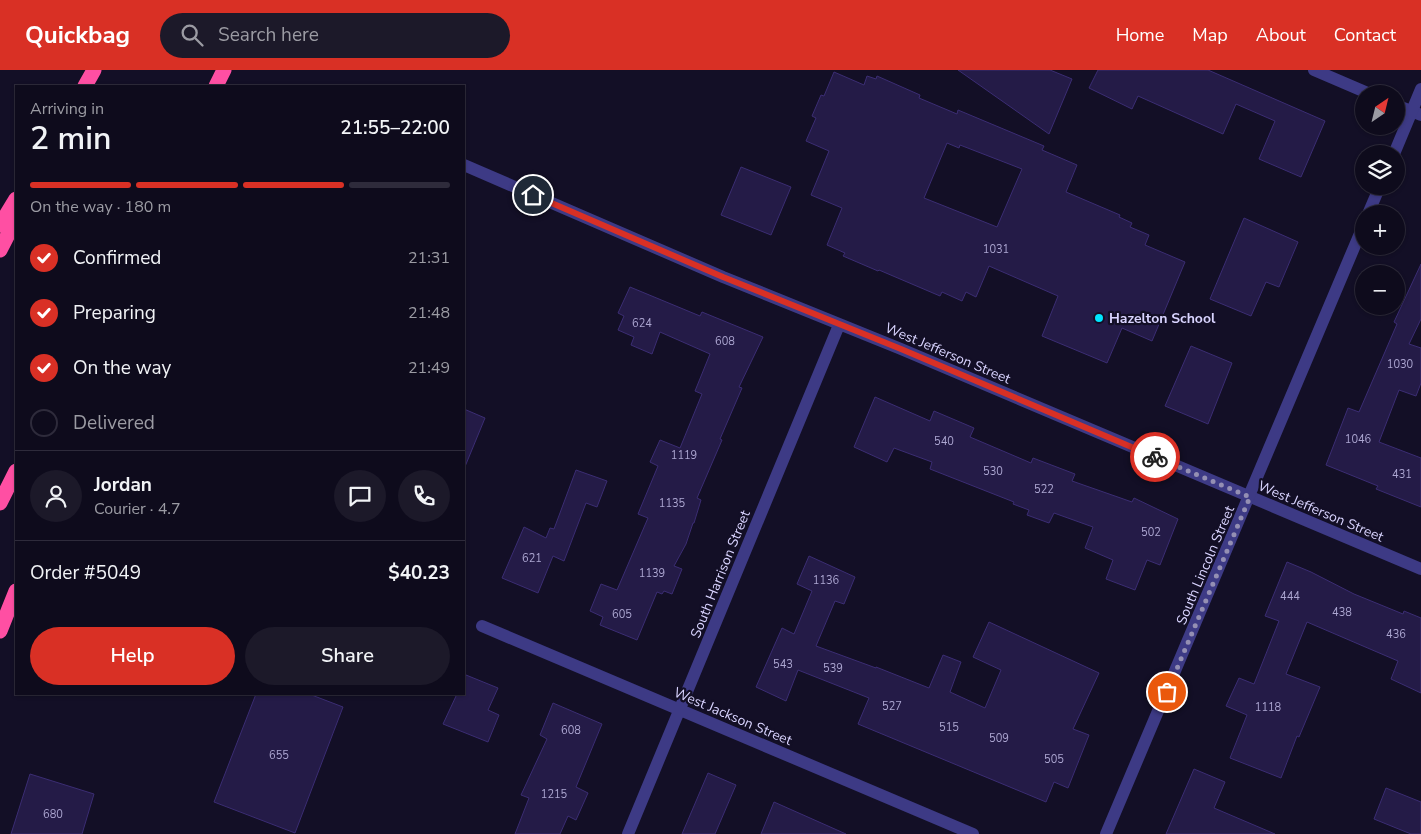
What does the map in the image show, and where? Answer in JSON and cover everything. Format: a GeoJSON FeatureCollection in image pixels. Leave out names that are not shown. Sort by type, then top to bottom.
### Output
{"type":"FeatureCollection","features":[{"type":"Feature","properties":{"kind":"highway"},"geometry":{"type":"LineString","coordinates":[[86,85],[94,70]]}},
{"type":"Feature","properties":{"kind":"highway"},"geometry":{"type":"LineString","coordinates":[[216,85],[224,70]]}},
{"type":"Feature","properties":{"kind":"highway"},"geometry":{"type":"LineString","coordinates":[[0,225],[15,201]]}},
{"type":"Feature","properties":{"kind":"highway"},"geometry":{"type":"LineString","coordinates":[[0,250],[15,221]]}},
{"type":"Feature","properties":{"kind":"highway"},"geometry":{"type":"LineString","coordinates":[[0,502],[15,473]]}},
{"type":"Feature","properties":{"kind":"highway"},"geometry":{"type":"LineString","coordinates":[[0,631],[15,594]]}},
{"type":"Feature","properties":{"kind":"street"},"geometry":{"type":"LineString","coordinates":[[1314,70],[1355,88]]}},
{"type":"Feature","properties":{"kind":"street"},"geometry":{"type":"LineString","coordinates":[[1399,145],[1416,113],[1421,89]]}},
{"type":"Feature","properties":{"kind":"street","name":"West Jefferson Street"},"geometry":{"type":"LineString","coordinates":[[465,165],[723,277],[901,349],[1421,569]]}},
{"type":"Feature","properties":{"kind":"street","name":"South Lincoln Street"},"geometry":{"type":"LineString","coordinates":[[1106,834],[1355,246]]}},
{"type":"Feature","properties":{"kind":"street","name":"South Harrison Street"},"geometry":{"type":"LineString","coordinates":[[628,834],[838,325]]}},
{"type":"Feature","properties":{"kind":"street","name":"West Jackson Street"},"geometry":{"type":"LineString","coordinates":[[482,626],[973,834]]}},
{"type":"Feature","properties":{"kind":"building"},"geometry":{"type":"Polygon","coordinates":[[[958,70],[1050,70],[1072,79],[1049,134],[958,70]]]}},
{"type":"Feature","properties":{"kind":"building"},"geometry":{"type":"Polygon","coordinates":[[[1098,70],[1208,70],[1325,121],[1301,177],[1259,159],[1275,121],[1236,104],[1223,134],[1138,96],[1132,109],[1089,88],[1098,70]]]}},
{"type":"Feature","properties":{"kind":"building"},"geometry":{"type":"Polygon","coordinates":[[[834,72],[864,85],[867,76],[876,79],[877,76],[920,95],[919,98],[957,114],[958,110],[1044,146],[1042,150],[1077,165],[1066,192],[1120,215],[1119,217],[1132,223],[1130,227],[1149,235],[1145,245],[1185,262],[1152,341],[1122,328],[1107,363],[1042,336],[1058,296],[989,266],[976,297],[966,292],[962,301],[942,292],[940,296],[878,271],[843,256],[845,253],[827,245],[842,208],[811,195],[829,151],[806,141],[816,118],[812,116],[821,95],[824,96],[834,72]],[[947,143],[924,198],[997,227],[1022,169],[960,145],[959,148],[947,143]]]}},
{"type":"Feature","properties":{"kind":"building"},"geometry":{"type":"Polygon","coordinates":[[[741,167],[791,187],[771,235],[721,215],[741,167]]]}},
{"type":"Feature","properties":{"kind":"building"},"geometry":{"type":"Polygon","coordinates":[[[1244,218],[1298,242],[1279,287],[1266,282],[1251,316],[1210,299],[1244,218]]]}},
{"type":"Feature","properties":{"kind":"building"},"geometry":{"type":"Polygon","coordinates":[[[1421,264],[1421,319],[1409,344],[1421,348],[1421,383],[1416,396],[1399,390],[1379,442],[1421,458],[1421,507],[1376,489],[1378,486],[1326,465],[1348,408],[1359,412],[1397,324],[1394,322],[1397,315],[1405,315],[1405,298],[1421,264]]]}},
{"type":"Feature","properties":{"kind":"building"},"geometry":{"type":"Polygon","coordinates":[[[630,287],[700,316],[702,312],[763,337],[739,387],[742,388],[697,498],[701,500],[694,523],[686,544],[674,566],[682,569],[672,594],[664,591],[662,594],[657,592],[637,640],[600,625],[603,617],[590,611],[601,584],[617,590],[648,518],[638,514],[658,466],[650,462],[660,440],[680,448],[702,394],[695,391],[710,354],[660,332],[652,354],[631,345],[634,337],[618,330],[624,316],[618,313],[630,287]]]}},
{"type":"Feature","properties":{"kind":"building"},"geometry":{"type":"Polygon","coordinates":[[[1191,346],[1232,363],[1208,424],[1165,406],[1191,346]]]}},
{"type":"Feature","properties":{"kind":"building"},"geometry":{"type":"Polygon","coordinates":[[[875,397],[930,421],[934,411],[974,428],[970,437],[1031,463],[1033,458],[1075,474],[1072,481],[1132,502],[1134,498],[1178,519],[1160,565],[1147,560],[1135,590],[1106,579],[1113,560],[1085,548],[1093,527],[1054,513],[1049,523],[1027,515],[1029,510],[1013,504],[1014,502],[930,469],[932,462],[894,448],[887,462],[854,447],[875,397]]]}},
{"type":"Feature","properties":{"kind":"building"},"geometry":{"type":"Polygon","coordinates":[[[465,409],[485,418],[465,467],[465,409]]]}},
{"type":"Feature","properties":{"kind":"building"},"geometry":{"type":"Polygon","coordinates":[[[576,470],[607,481],[597,507],[586,503],[564,561],[553,556],[538,593],[502,578],[524,527],[546,538],[550,528],[554,529],[576,470]]]}},
{"type":"Feature","properties":{"kind":"building"},"geometry":{"type":"Polygon","coordinates":[[[809,556],[855,577],[844,604],[835,601],[816,646],[929,688],[943,655],[961,662],[950,692],[985,708],[1001,670],[973,657],[989,622],[1099,673],[1073,729],[1089,735],[1068,788],[1054,782],[1046,802],[858,724],[869,698],[798,670],[786,701],[756,687],[782,628],[794,634],[812,591],[797,584],[809,556]]]}},
{"type":"Feature","properties":{"kind":"building"},"geometry":{"type":"Polygon","coordinates":[[[1287,562],[1354,594],[1403,614],[1404,611],[1421,618],[1421,693],[1391,679],[1398,661],[1307,622],[1286,674],[1320,687],[1299,737],[1297,736],[1281,778],[1230,758],[1247,715],[1226,706],[1239,678],[1254,684],[1279,621],[1265,616],[1287,562]]]}},
{"type":"Feature","properties":{"kind":"building"},"geometry":{"type":"Polygon","coordinates":[[[466,675],[498,688],[488,710],[499,715],[488,742],[443,724],[457,695],[465,695],[466,675]]]}},
{"type":"Feature","properties":{"kind":"building"},"geometry":{"type":"Polygon","coordinates":[[[256,695],[312,695],[343,707],[295,833],[214,802],[256,695]]]}},
{"type":"Feature","properties":{"kind":"building"},"geometry":{"type":"Polygon","coordinates":[[[553,703],[602,724],[576,787],[588,793],[576,820],[568,816],[560,834],[515,834],[529,798],[521,795],[547,739],[540,735],[553,703]]]}},
{"type":"Feature","properties":{"kind":"building"},"geometry":{"type":"Polygon","coordinates":[[[1194,769],[1225,782],[1214,808],[1275,834],[1166,834],[1194,769]]]}},
{"type":"Feature","properties":{"kind":"building"},"geometry":{"type":"Polygon","coordinates":[[[708,773],[736,785],[715,834],[682,834],[708,773]]]}},
{"type":"Feature","properties":{"kind":"building"},"geometry":{"type":"Polygon","coordinates":[[[30,774],[94,794],[82,834],[11,834],[30,774]]]}},
{"type":"Feature","properties":{"kind":"building"},"geometry":{"type":"Polygon","coordinates":[[[1386,788],[1421,802],[1421,834],[1411,834],[1374,819],[1386,788]]]}},
{"type":"Feature","properties":{"kind":"building"},"geometry":{"type":"Polygon","coordinates":[[[774,802],[846,834],[761,834],[774,802]]]}},
{"type":"Feature","properties":{"kind":"way so far"},"geometry":{"type":"LineString","coordinates":[[1155,457],[1250,497],[1167,692]]}},
{"type":"Feature","properties":{"kind":"place","name":"Hazelton School"},"geometry":{"type":"Point","coordinates":[1099,318]}},
{"type":"Feature","properties":{"kind":"route"},"geometry":{"type":"LineString","coordinates":[[533,195],[723,277],[901,349],[1155,457]]}}]}
